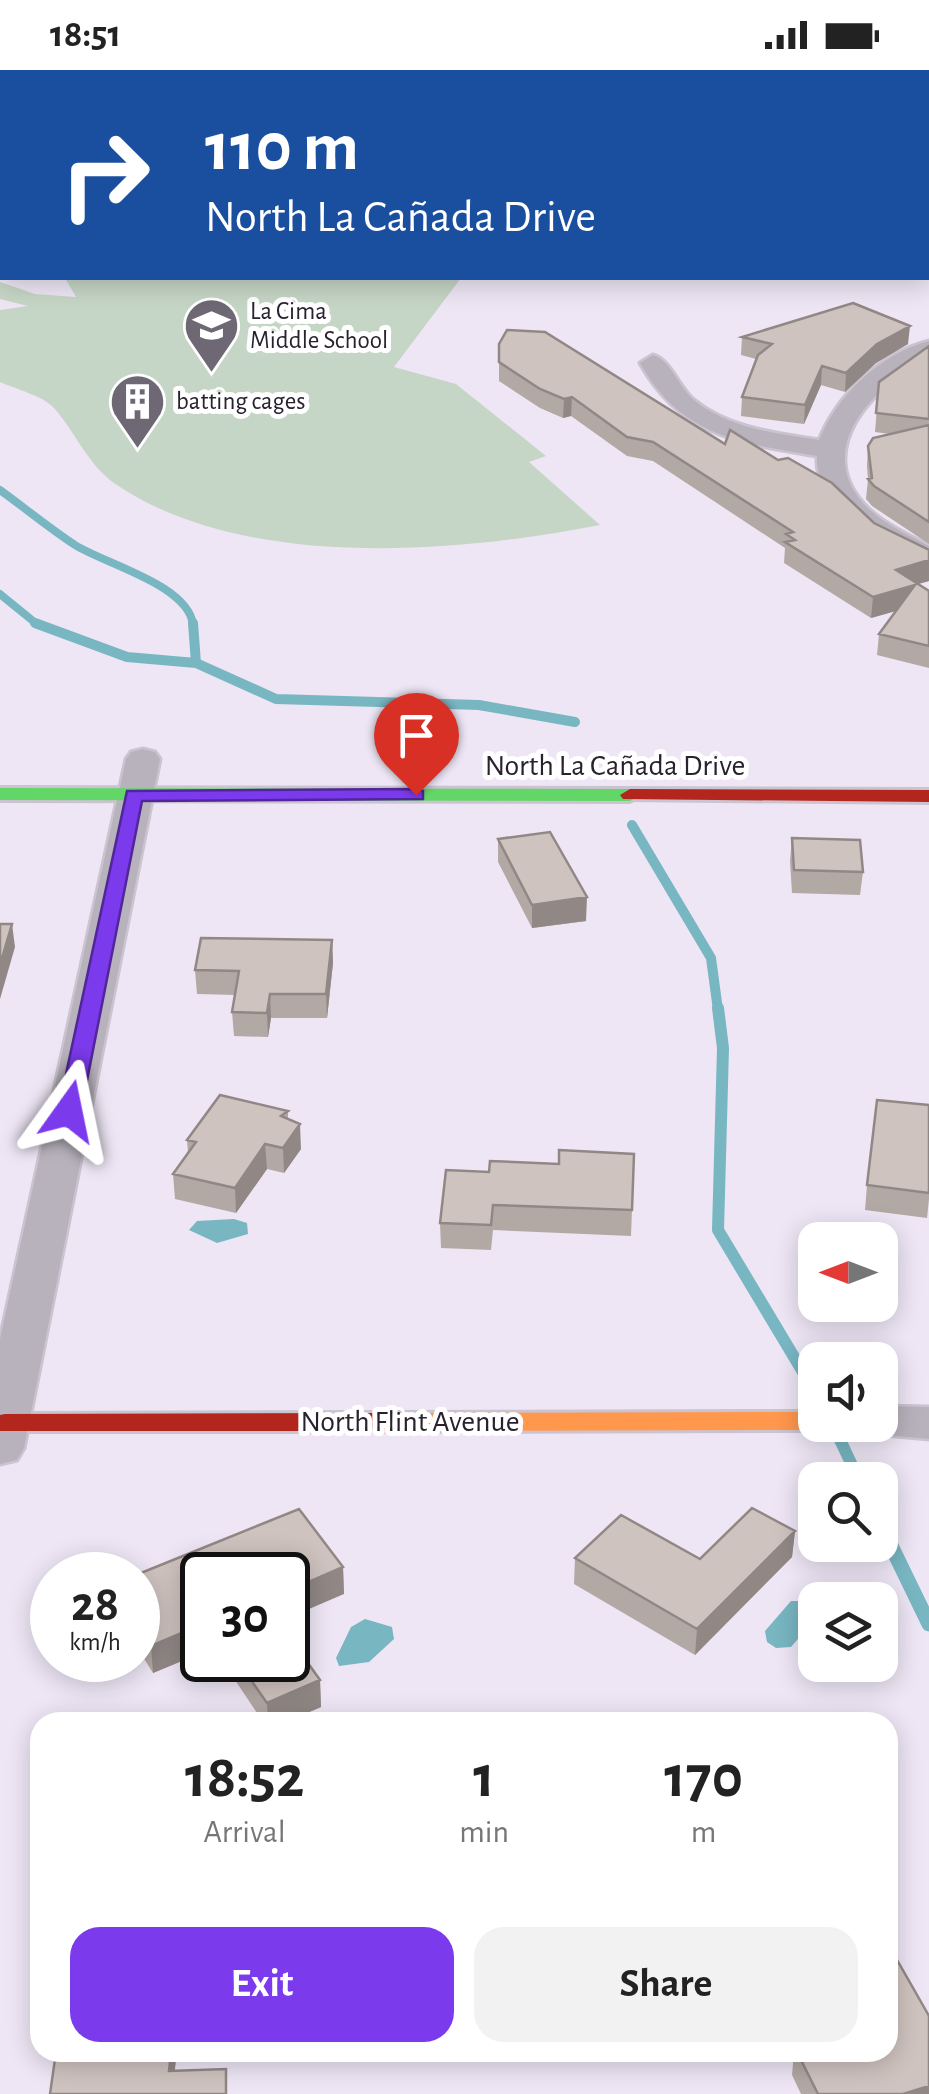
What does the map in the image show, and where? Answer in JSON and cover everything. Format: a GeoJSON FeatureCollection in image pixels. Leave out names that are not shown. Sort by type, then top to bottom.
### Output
{"type":"FeatureCollection","features":[{"type":"Feature","properties":{"kind":"main road","name":"North La Cañada Drive"},"geometry":{"type":"LineString","coordinates":[[0,794],[141,768],[929,796]]}},
{"type":"Feature","properties":{"kind":"main road","name":"North Flint Avenue"},"geometry":{"type":"LineString","coordinates":[[3,1436],[798,1421]]}},
{"type":"Feature","properties":{"kind":"street"},"geometry":{"type":"LineString","coordinates":[[929,348],[890,365],[848,404],[830,450],[834,481],[856,513],[929,559]]}},
{"type":"Feature","properties":{"kind":"street"},"geometry":{"type":"LineString","coordinates":[[653,363],[664,390],[700,418],[740,434],[830,450]]}},
{"type":"Feature","properties":{"kind":"street"},"geometry":{"type":"LineString","coordinates":[[3,1436],[141,768]]}},
{"type":"Feature","properties":{"kind":"street"},"geometry":{"type":"LineString","coordinates":[[898,1422],[929,1422]]}},
{"type":"Feature","properties":{"kind":"green space","name":"La Cima Middle School"},"geometry":{"type":"Polygon","coordinates":[[[66,280],[459,280],[394,367],[456,384],[546,456],[529,462],[600,525],[482,543],[352,548],[288,543],[226,531],[169,513],[107,478],[49,404],[0,382],[0,310],[28,306],[0,299],[0,282],[35,294],[76,297],[66,280]]]}},
{"type":"Feature","properties":{"kind":"water"},"geometry":{"type":"Polygon","coordinates":[[[234,1219],[247,1223],[248,1234],[217,1243],[189,1230],[197,1221],[234,1219]]]}},
{"type":"Feature","properties":{"kind":"water"},"geometry":{"type":"Polygon","coordinates":[[[791,1601],[798,1601],[798,1639],[791,1647],[776,1648],[767,1642],[765,1631],[791,1601]]]}},
{"type":"Feature","properties":{"kind":"water"},"geometry":{"type":"Polygon","coordinates":[[[365,1619],[392,1627],[394,1639],[369,1662],[339,1666],[336,1658],[351,1627],[365,1619]]]}},
{"type":"Feature","properties":{"kind":"building"},"geometry":{"type":"Polygon","coordinates":[[[853,303],[910,326],[877,344],[846,373],[822,366],[805,405],[742,397],[758,355],[772,344],[742,337],[853,303]]]}},
{"type":"Feature","properties":{"kind":"building"},"geometry":{"type":"Polygon","coordinates":[[[507,330],[545,332],[725,444],[730,430],[778,460],[788,458],[832,483],[874,523],[929,550],[929,560],[896,570],[929,591],[929,646],[879,634],[915,585],[873,597],[785,542],[795,540],[786,534],[793,532],[653,442],[627,437],[572,397],[564,399],[540,389],[499,362],[499,344],[507,330]]]}},
{"type":"Feature","properties":{"kind":"building"},"geometry":{"type":"Polygon","coordinates":[[[929,346],[929,419],[876,413],[879,382],[929,346]]]}},
{"type":"Feature","properties":{"kind":"building"},"geometry":{"type":"Polygon","coordinates":[[[929,425],[929,522],[868,479],[872,478],[868,446],[873,438],[929,425]]]}},
{"type":"Feature","properties":{"kind":"building"},"geometry":{"type":"Polygon","coordinates":[[[550,832],[587,897],[532,905],[498,839],[550,832]]]}},
{"type":"Feature","properties":{"kind":"building"},"geometry":{"type":"Polygon","coordinates":[[[792,838],[860,840],[863,872],[794,870],[792,838]]]}},
{"type":"Feature","properties":{"kind":"building"},"geometry":{"type":"Polygon","coordinates":[[[0,924],[12,924],[0,965],[0,924]]]}},
{"type":"Feature","properties":{"kind":"building"},"geometry":{"type":"Polygon","coordinates":[[[201,938],[332,940],[326,994],[270,994],[267,1013],[232,1012],[239,971],[195,970],[201,938]]]}},
{"type":"Feature","properties":{"kind":"building"},"geometry":{"type":"Polygon","coordinates":[[[220,1095],[288,1111],[281,1116],[300,1124],[283,1148],[265,1144],[235,1188],[173,1174],[196,1142],[187,1140],[220,1095]]]}},
{"type":"Feature","properties":{"kind":"building"},"geometry":{"type":"Polygon","coordinates":[[[877,1100],[929,1105],[929,1193],[867,1185],[877,1100]]]}},
{"type":"Feature","properties":{"kind":"building"},"geometry":{"type":"Polygon","coordinates":[[[559,1150],[634,1154],[632,1210],[493,1205],[491,1225],[440,1223],[446,1170],[489,1172],[490,1161],[559,1164],[559,1150]]]}},
{"type":"Feature","properties":{"kind":"building"},"geometry":{"type":"Polygon","coordinates":[[[752,1508],[795,1531],[697,1629],[575,1558],[621,1515],[700,1559],[752,1508]]]}},
{"type":"Feature","properties":{"kind":"building"},"geometry":{"type":"Polygon","coordinates":[[[299,1509],[343,1567],[310,1581],[310,1552],[193,1552],[299,1509]]]}},
{"type":"Feature","properties":{"kind":"building"},"geometry":{"type":"Polygon","coordinates":[[[180,1557],[180,1634],[160,1642],[160,1565],[180,1557]]]}},
{"type":"Feature","properties":{"kind":"building"},"geometry":{"type":"Polygon","coordinates":[[[310,1666],[320,1680],[267,1703],[252,1682],[310,1682],[310,1666]]]}},
{"type":"Feature","properties":{"kind":"building"},"geometry":{"type":"Polygon","coordinates":[[[898,1962],[929,2016],[929,2086],[903,2094],[818,2094],[802,2062],[898,2062],[898,1962]]]}},
{"type":"Feature","properties":{"kind":"building"},"geometry":{"type":"Polygon","coordinates":[[[55,2062],[170,2062],[169,2071],[226,2069],[226,2094],[50,2094],[55,2062]]]}},
{"type":"Feature","properties":{"kind":"waterway"},"geometry":{"type":"LineString","coordinates":[[0,490],[75,545],[162,587],[188,611],[193,625]]}},
{"type":"Feature","properties":{"kind":"waterway"},"geometry":{"type":"LineString","coordinates":[[0,594],[36,623]]}},
{"type":"Feature","properties":{"kind":"waterway"},"geometry":{"type":"LineString","coordinates":[[36,623],[127,657],[196,663]]}},
{"type":"Feature","properties":{"kind":"waterway"},"geometry":{"type":"LineString","coordinates":[[193,623],[196,663]]}},
{"type":"Feature","properties":{"kind":"waterway"},"geometry":{"type":"LineString","coordinates":[[196,663],[276,699],[479,705],[575,722]]}},
{"type":"Feature","properties":{"kind":"waterway"},"geometry":{"type":"LineString","coordinates":[[632,825],[711,958],[718,1010]]}},
{"type":"Feature","properties":{"kind":"waterway"},"geometry":{"type":"LineString","coordinates":[[718,1008],[723,1048],[718,1230],[798,1364]]}},
{"type":"Feature","properties":{"kind":"waterway"},"geometry":{"type":"LineString","coordinates":[[841,1442],[850,1462]]}},
{"type":"Feature","properties":{"kind":"waterway"},"geometry":{"type":"LineString","coordinates":[[898,1560],[929,1624]]}},
{"type":"Feature","properties":{"kind":"traffic: fast"},"geometry":{"type":"LineString","coordinates":[[0,794],[630,795]]}},
{"type":"Feature","properties":{"kind":"traffic: slow"},"geometry":{"type":"LineString","coordinates":[[375,1422],[798,1421]]}},
{"type":"Feature","properties":{"kind":"traffic: jam"},"geometry":{"type":"LineString","coordinates":[[630,795],[929,796]]}},
{"type":"Feature","properties":{"kind":"traffic: jam"},"geometry":{"type":"LineString","coordinates":[[5,1423],[375,1422]]}},
{"type":"Feature","properties":{"kind":"place","name":"La Cima Middle School"},"geometry":{"type":"Point","coordinates":[211,374]}},
{"type":"Feature","properties":{"kind":"place","name":"batting cages"},"geometry":{"type":"Point","coordinates":[137,450]}},
{"type":"Feature","properties":{"kind":"route"},"geometry":{"type":"LineString","coordinates":[[69,1111],[134,795],[416,795]]}}]}
